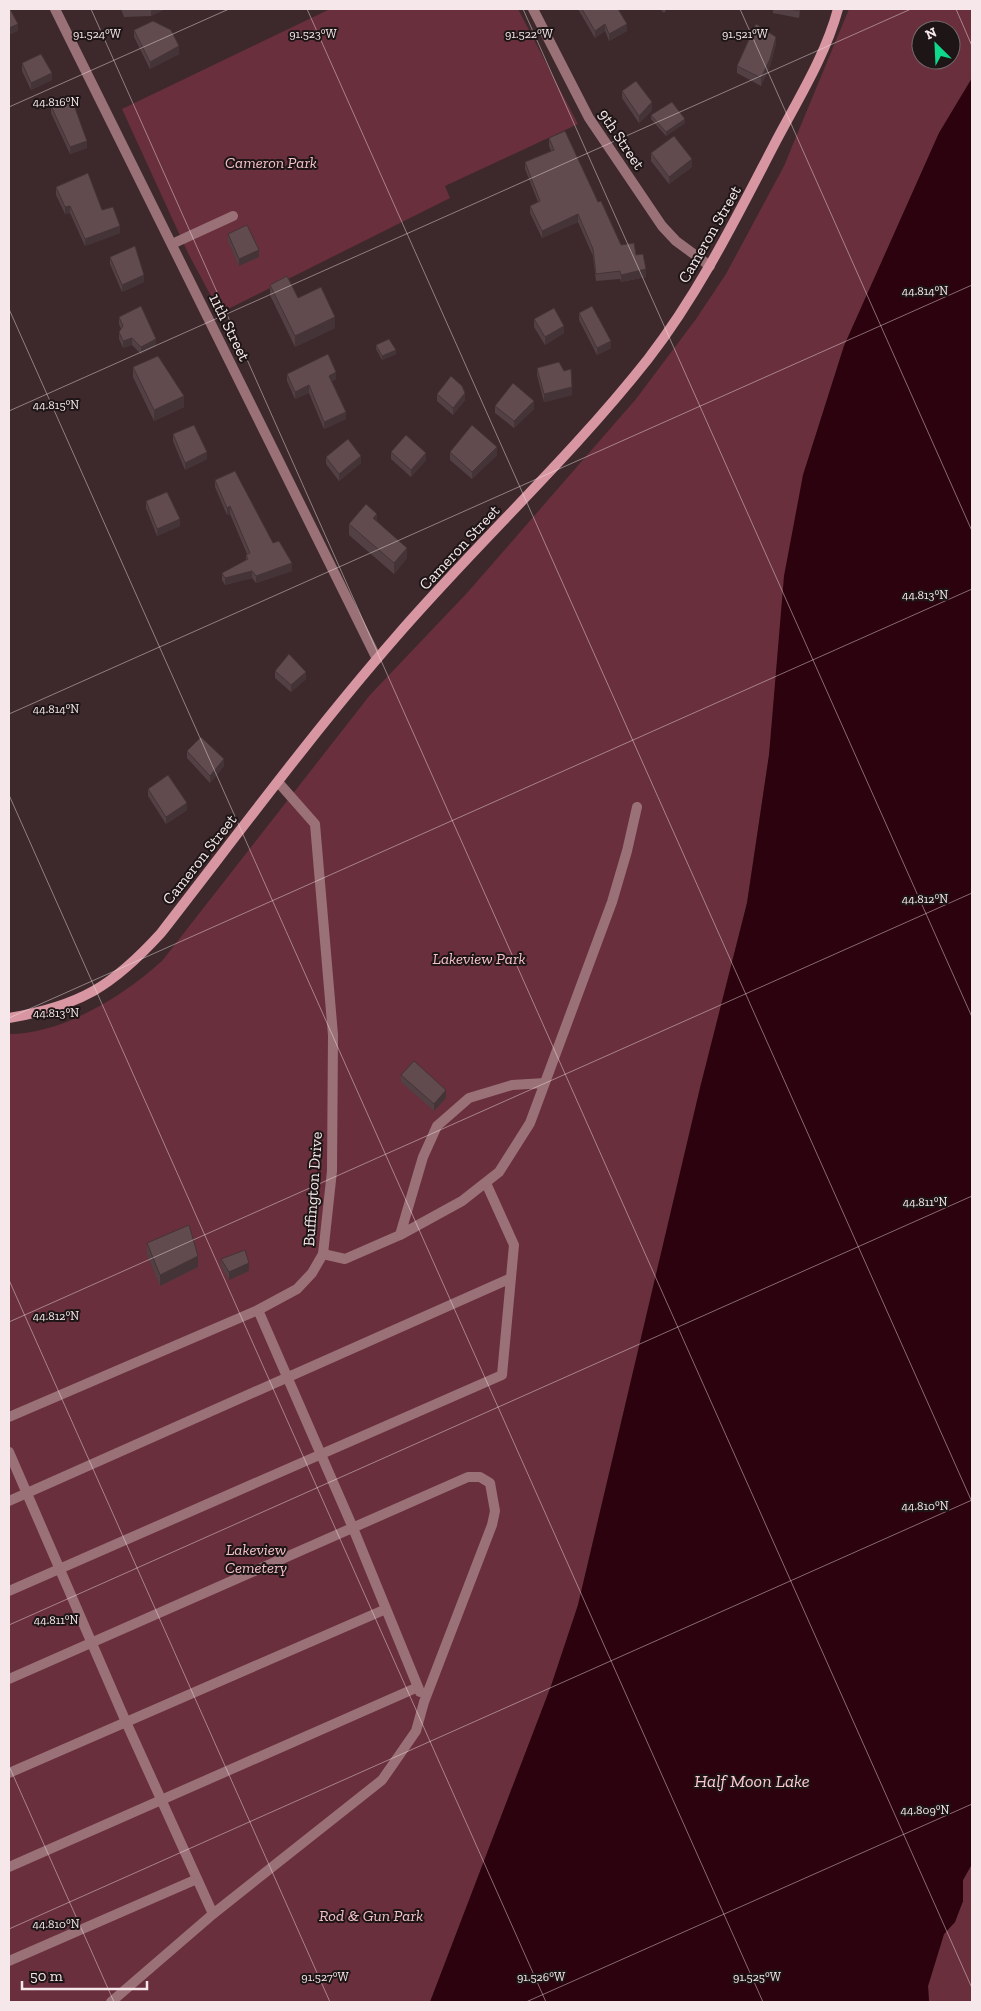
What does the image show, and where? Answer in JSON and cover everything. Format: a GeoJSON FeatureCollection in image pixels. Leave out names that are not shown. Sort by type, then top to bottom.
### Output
{"type":"FeatureCollection","features":[{"type":"Feature","properties":{"kind":"main road","name":"Cameron Street"},"geometry":{"type":"LineString","coordinates":[[9,1018],[42,1012],[78,999],[111,981],[137,960],[161,933],[278,782],[377,659],[576,443],[649,358],[710,266],[818,61],[838,9]]}},
{"type":"Feature","properties":{"kind":"street","name":"11th Street"},"geometry":{"type":"LineString","coordinates":[[55,9],[377,659]]}},
{"type":"Feature","properties":{"kind":"street","name":"9th Street"},"geometry":{"type":"LineString","coordinates":[[533,9],[589,118],[662,226],[676,241],[710,266]]}},
{"type":"Feature","properties":{"kind":"street"},"geometry":{"type":"LineString","coordinates":[[172,244],[233,216]]}},
{"type":"Feature","properties":{"kind":"street","name":"Buffington Drive"},"geometry":{"type":"LineString","coordinates":[[9,1417],[258,1310],[297,1289],[312,1273],[323,1254],[332,1171],[333,1035],[315,824],[278,782]]}},
{"type":"Feature","properties":{"kind":"street"},"geometry":{"type":"LineString","coordinates":[[323,1254],[345,1259],[400,1235],[462,1201],[499,1172],[530,1123],[612,902],[628,851],[638,807]]}},
{"type":"Feature","properties":{"kind":"street"},"geometry":{"type":"LineString","coordinates":[[400,1235],[423,1157],[437,1126],[469,1098],[512,1085],[545,1083]]}},
{"type":"Feature","properties":{"kind":"street"},"geometry":{"type":"LineString","coordinates":[[9,1591],[502,1375],[514,1245],[486,1183]]}},
{"type":"Feature","properties":{"kind":"street"},"geometry":{"type":"LineString","coordinates":[[9,1501],[511,1278]]}},
{"type":"Feature","properties":{"kind":"street"},"geometry":{"type":"LineString","coordinates":[[258,1310],[353,1528],[424,1702]]}},
{"type":"Feature","properties":{"kind":"street"},"geometry":{"type":"LineString","coordinates":[[9,1452],[126,1722],[213,1914]]}},
{"type":"Feature","properties":{"kind":"street"},"geometry":{"type":"LineString","coordinates":[[9,1679],[468,1477],[480,1477],[490,1483],[495,1511],[492,1525],[424,1702],[416,1731],[382,1780],[213,1914],[111,2002]]}},
{"type":"Feature","properties":{"kind":"street"},"geometry":{"type":"LineString","coordinates":[[9,1773],[386,1609]]}},
{"type":"Feature","properties":{"kind":"street"},"geometry":{"type":"LineString","coordinates":[[9,1867],[418,1687]]}},
{"type":"Feature","properties":{"kind":"street"},"geometry":{"type":"LineString","coordinates":[[9,1961],[197,1879]]}},
{"type":"Feature","properties":{"kind":"green space","name":"Cameron Park"},"geometry":{"type":"Polygon","coordinates":[[[330,9],[518,9],[578,124],[445,186],[450,198],[220,313],[188,253],[122,109],[330,9]]]}},
{"type":"Feature","properties":{"kind":"green space"},"geometry":{"type":"Polygon","coordinates":[[[849,9],[972,9],[972,78],[939,133],[844,346],[803,475],[769,755],[747,903],[700,1088],[578,1605],[551,1686],[430,2002],[9,2002],[9,1034],[50,1028],[91,1011],[129,987],[162,961],[370,695],[467,593],[636,399],[696,319],[726,274],[784,166],[849,9]]]}},
{"type":"Feature","properties":{"kind":"green space"},"geometry":{"type":"Polygon","coordinates":[[[972,1864],[972,2002],[929,2002],[928,1986],[944,1934],[955,1922],[963,1901],[963,1880],[972,1864]]]}},
{"type":"Feature","properties":{"kind":"water","name":"Half Moon Lake"},"geometry":{"type":"Polygon","coordinates":[[[972,78],[972,1864],[963,1880],[963,1901],[955,1922],[944,1934],[928,1986],[929,2002],[430,2002],[551,1686],[578,1605],[700,1088],[747,903],[769,755],[784,576],[803,475],[844,346],[939,133],[972,78]]]}},
{"type":"Feature","properties":{"kind":"building"},"geometry":{"type":"Polygon","coordinates":[[[9,9],[18,24],[9,28],[9,9]]]}},
{"type":"Feature","properties":{"kind":"building"},"geometry":{"type":"Polygon","coordinates":[[[582,9],[618,9],[627,24],[609,34],[605,24],[595,31],[582,9]]]}},
{"type":"Feature","properties":{"kind":"building"},"geometry":{"type":"Polygon","coordinates":[[[153,21],[171,30],[179,46],[150,62],[134,30],[153,21]]]}},
{"type":"Feature","properties":{"kind":"building"},"geometry":{"type":"Polygon","coordinates":[[[756,24],[776,37],[770,59],[761,78],[737,66],[756,24]]]}},
{"type":"Feature","properties":{"kind":"building"},"geometry":{"type":"Polygon","coordinates":[[[41,54],[52,73],[31,83],[22,63],[41,54]]]}},
{"type":"Feature","properties":{"kind":"building"},"geometry":{"type":"Polygon","coordinates":[[[636,81],[652,102],[639,116],[622,91],[636,81]]]}},
{"type":"Feature","properties":{"kind":"building"},"geometry":{"type":"Polygon","coordinates":[[[71,97],[87,141],[70,147],[51,106],[71,97]]]}},
{"type":"Feature","properties":{"kind":"building"},"geometry":{"type":"Polygon","coordinates":[[[672,102],[685,119],[666,132],[651,115],[672,102]]]}},
{"type":"Feature","properties":{"kind":"building"},"geometry":{"type":"Polygon","coordinates":[[[565,131],[598,202],[601,201],[621,245],[634,243],[636,255],[643,254],[646,269],[621,275],[620,271],[596,274],[593,249],[578,214],[542,231],[530,206],[540,201],[525,162],[554,150],[549,138],[565,131]]]}},
{"type":"Feature","properties":{"kind":"building"},"geometry":{"type":"Polygon","coordinates":[[[674,136],[692,159],[669,177],[651,153],[674,136]]]}},
{"type":"Feature","properties":{"kind":"building"},"geometry":{"type":"Polygon","coordinates":[[[88,173],[102,210],[113,207],[120,226],[85,239],[70,206],[65,207],[56,187],[88,173]]]}},
{"type":"Feature","properties":{"kind":"building"},"geometry":{"type":"Polygon","coordinates":[[[247,225],[259,250],[239,259],[228,234],[247,225]]]}},
{"type":"Feature","properties":{"kind":"building"},"geometry":{"type":"Polygon","coordinates":[[[135,246],[144,275],[122,285],[110,257],[135,246]]]}},
{"type":"Feature","properties":{"kind":"building"},"geometry":{"type":"Polygon","coordinates":[[[287,276],[298,298],[321,287],[335,317],[295,336],[270,285],[287,276]]]}},
{"type":"Feature","properties":{"kind":"building"},"geometry":{"type":"Polygon","coordinates":[[[141,306],[156,339],[141,347],[132,338],[123,341],[119,332],[123,326],[119,317],[141,306]]]}},
{"type":"Feature","properties":{"kind":"building"},"geometry":{"type":"Polygon","coordinates":[[[592,306],[611,341],[597,348],[579,313],[592,306]]]}},
{"type":"Feature","properties":{"kind":"building"},"geometry":{"type":"Polygon","coordinates":[[[554,308],[564,326],[545,337],[534,319],[554,308]]]}},
{"type":"Feature","properties":{"kind":"building"},"geometry":{"type":"Polygon","coordinates":[[[389,339],[396,350],[382,356],[376,345],[389,339]]]}},
{"type":"Feature","properties":{"kind":"building"},"geometry":{"type":"Polygon","coordinates":[[[328,354],[336,372],[329,376],[346,412],[324,422],[309,385],[295,392],[287,374],[328,354]]]}},
{"type":"Feature","properties":{"kind":"building"},"geometry":{"type":"Polygon","coordinates":[[[158,356],[184,396],[154,410],[133,367],[158,356]]]}},
{"type":"Feature","properties":{"kind":"building"},"geometry":{"type":"Polygon","coordinates":[[[559,362],[564,371],[571,369],[572,387],[544,394],[537,368],[559,362]]]}},
{"type":"Feature","properties":{"kind":"building"},"geometry":{"type":"Polygon","coordinates":[[[451,376],[462,386],[465,393],[453,408],[437,394],[451,376]]]}},
{"type":"Feature","properties":{"kind":"building"},"geometry":{"type":"Polygon","coordinates":[[[513,383],[534,401],[514,421],[495,406],[513,383]]]}},
{"type":"Feature","properties":{"kind":"building"},"geometry":{"type":"Polygon","coordinates":[[[194,425],[207,452],[185,463],[173,434],[194,425]]]}},
{"type":"Feature","properties":{"kind":"building"},"geometry":{"type":"Polygon","coordinates":[[[472,425],[497,447],[472,472],[450,452],[472,425]]]}},
{"type":"Feature","properties":{"kind":"building"},"geometry":{"type":"Polygon","coordinates":[[[406,435],[426,453],[411,470],[391,452],[406,435]]]}},
{"type":"Feature","properties":{"kind":"building"},"geometry":{"type":"Polygon","coordinates":[[[348,439],[361,456],[339,474],[326,457],[348,439]]]}},
{"type":"Feature","properties":{"kind":"building"},"geometry":{"type":"Polygon","coordinates":[[[235,471],[273,543],[279,541],[292,563],[256,576],[252,571],[225,578],[222,573],[248,559],[246,555],[250,553],[230,506],[227,508],[215,480],[235,471]]]}},
{"type":"Feature","properties":{"kind":"building"},"geometry":{"type":"Polygon","coordinates":[[[167,492],[180,519],[157,529],[146,501],[167,492]]]}},
{"type":"Feature","properties":{"kind":"building"},"geometry":{"type":"Polygon","coordinates":[[[366,504],[377,514],[373,518],[407,548],[394,563],[349,524],[366,504]]]}},
{"type":"Feature","properties":{"kind":"building"},"geometry":{"type":"Polygon","coordinates":[[[289,654],[306,672],[291,685],[275,671],[289,654]]]}},
{"type":"Feature","properties":{"kind":"building"},"geometry":{"type":"Polygon","coordinates":[[[201,737],[224,759],[210,776],[187,751],[201,737]]]}},
{"type":"Feature","properties":{"kind":"building"},"geometry":{"type":"Polygon","coordinates":[[[168,775],[187,803],[166,817],[148,789],[168,775]]]}},
{"type":"Feature","properties":{"kind":"building"},"geometry":{"type":"Polygon","coordinates":[[[414,1061],[446,1090],[434,1104],[401,1075],[414,1061]]]}},
{"type":"Feature","properties":{"kind":"building"},"geometry":{"type":"Polygon","coordinates":[[[189,1225],[198,1256],[160,1275],[147,1243],[189,1225]]]}},
{"type":"Feature","properties":{"kind":"building"},"geometry":{"type":"Polygon","coordinates":[[[245,1250],[249,1263],[229,1272],[221,1259],[245,1250]]]}},
{"type":"Feature","properties":{"kind":"park label","name":"Lakeview Park"},"geometry":{"type":"Point","coordinates":[479,958]}},
{"type":"Feature","properties":{"kind":"park label","name":"Lakeview Cemetery"},"geometry":{"type":"Point","coordinates":[256,1558]}},
{"type":"Feature","properties":{"kind":"park label","name":"Rod & Gun Park"},"geometry":{"type":"Point","coordinates":[371,1915]}}]}
